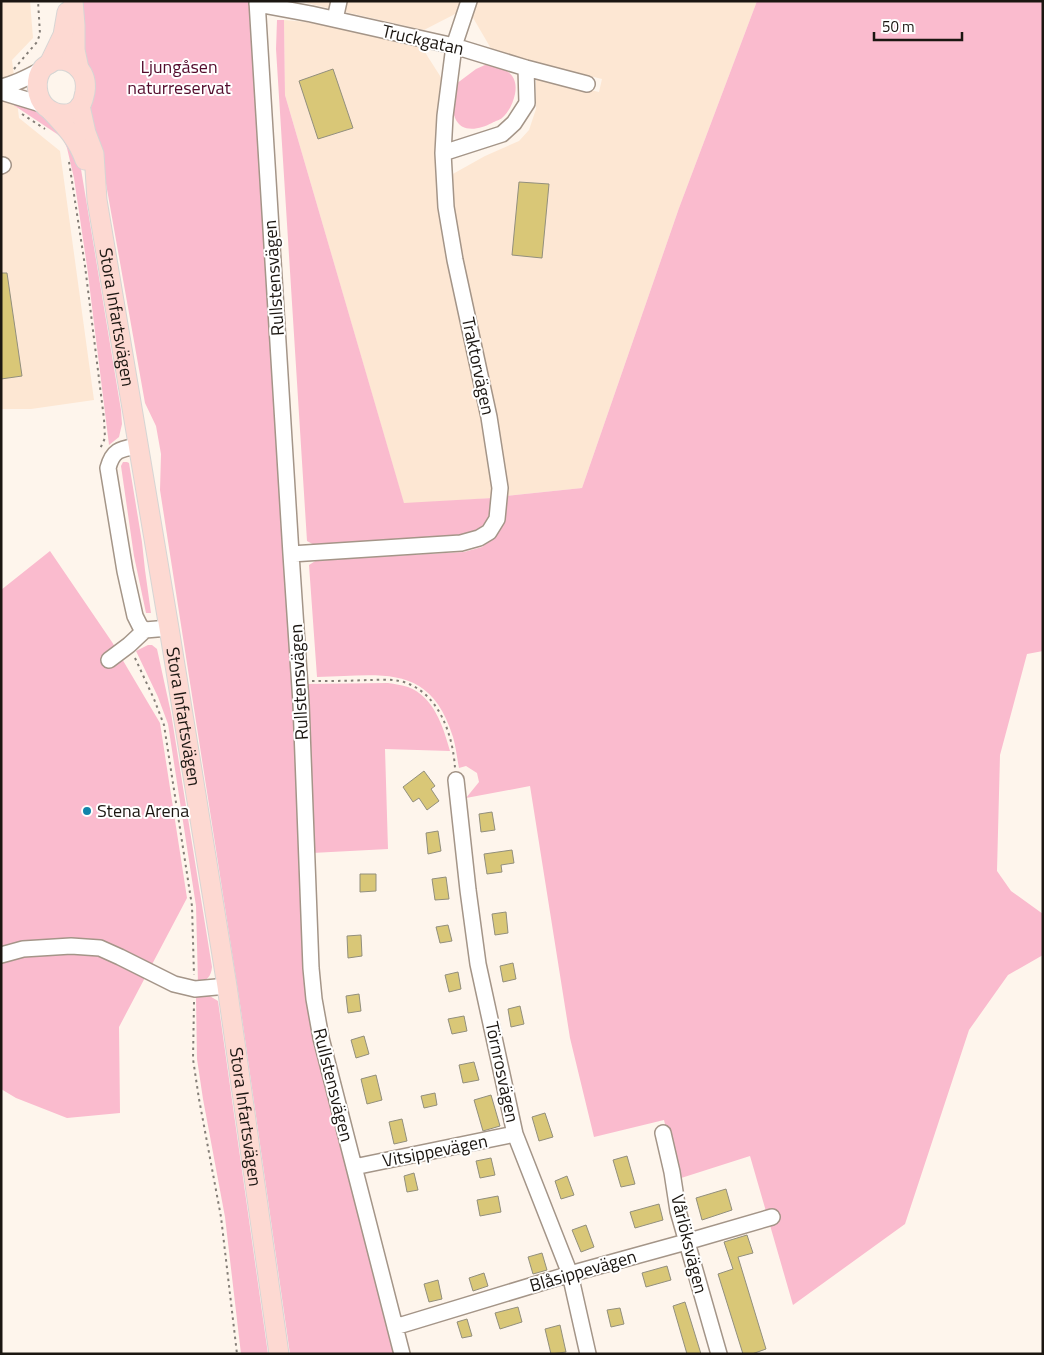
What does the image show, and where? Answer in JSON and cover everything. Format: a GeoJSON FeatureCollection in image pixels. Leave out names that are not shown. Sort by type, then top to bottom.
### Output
{"type":"FeatureCollection","features":[{"type":"Feature","properties":{"kind":"main road"},"geometry":{"type":"LineString","coordinates":[[67,1],[66,23],[63,35],[38,77],[37,87],[39,97],[48,108],[59,114],[74,112],[80,106],[86,87],[75,50],[73,1]]}},
{"type":"Feature","properties":{"kind":"main road"},"geometry":{"type":"LineString","coordinates":[[46,66],[56,60],[64,60],[71,62],[79,68]]}},
{"type":"Feature","properties":{"kind":"main road","name":"Stora Infartsvägen"},"geometry":{"type":"LineString","coordinates":[[80,106],[86,133],[94,154],[97,200],[169,628],[226,986],[279,1354]]}},
{"type":"Feature","properties":{"kind":"main road","name":"Stora Infartsvägen"},"geometry":{"type":"LineString","coordinates":[[48,108],[79,144],[97,200]]}},
{"type":"Feature","properties":{"kind":"street"},"geometry":{"type":"LineString","coordinates":[[335,19],[339,1]]}},
{"type":"Feature","properties":{"kind":"street","name":"Traktorvägen"},"geometry":{"type":"LineString","coordinates":[[291,554],[461,543],[479,538],[488,532],[497,518],[500,488],[490,426],[446,207],[443,153],[445,116],[454,46],[469,1]]}},
{"type":"Feature","properties":{"kind":"street","name":"Truckgatan"},"geometry":{"type":"LineString","coordinates":[[257,2],[454,46],[587,84]]}},
{"type":"Feature","properties":{"kind":"street","name":"Rullstensvägen"},"geometry":{"type":"LineString","coordinates":[[257,2],[300,682],[311,968],[314,999],[320,1038],[402,1354]]}},
{"type":"Feature","properties":{"kind":"street"},"geometry":{"type":"LineString","coordinates":[[4,88],[46,66]]}},
{"type":"Feature","properties":{"kind":"street"},"geometry":{"type":"LineString","coordinates":[[443,153],[502,134],[514,124],[527,103],[526,68]]}},
{"type":"Feature","properties":{"kind":"street"},"geometry":{"type":"LineString","coordinates":[[4,88],[48,108]]}},
{"type":"Feature","properties":{"kind":"street"},"geometry":{"type":"LineString","coordinates":[[138,446],[121,450],[111,458],[108,468],[125,571],[135,616],[140,626],[146,630]]}},
{"type":"Feature","properties":{"kind":"street"},"geometry":{"type":"LineString","coordinates":[[109,660],[146,630],[169,628]]}},
{"type":"Feature","properties":{"kind":"street","name":"Törnrosvägen"},"geometry":{"type":"LineString","coordinates":[[456,780],[478,964],[516,1134],[570,1274],[588,1354]]}},
{"type":"Feature","properties":{"kind":"street"},"geometry":{"type":"LineString","coordinates":[[2,953],[23,949],[71,946],[100,948],[120,956],[174,984],[194,989],[226,986]]}},
{"type":"Feature","properties":{"kind":"street","name":"Vårlöksvägen"},"geometry":{"type":"LineString","coordinates":[[663,1133],[678,1211],[719,1354]]}},
{"type":"Feature","properties":{"kind":"street","name":"Vitsippevägen"},"geometry":{"type":"LineString","coordinates":[[354,1167],[516,1134]]}},
{"type":"Feature","properties":{"kind":"street","name":"Blåsippevägen"},"geometry":{"type":"LineString","coordinates":[[395,1327],[570,1274],[772,1217]]}},
{"type":"Feature","properties":{"kind":"path"},"geometry":{"type":"LineString","coordinates":[[4,88],[6,75],[37,42],[40,34],[38,1]]}},
{"type":"Feature","properties":{"kind":"path"},"geometry":{"type":"LineString","coordinates":[[22,113],[48,131]]}},
{"type":"Feature","properties":{"kind":"path"},"geometry":{"type":"LineString","coordinates":[[68,161],[85,266],[104,419],[105,438],[100,451]]}},
{"type":"Feature","properties":{"kind":"path"},"geometry":{"type":"LineString","coordinates":[[129,645],[164,725],[192,906],[193,1059],[221,1217],[237,1354]]}},
{"type":"Feature","properties":{"kind":"path"},"geometry":{"type":"LineString","coordinates":[[300,682],[387,680],[408,683],[424,693],[437,707],[445,723],[451,740],[456,780]]}},
{"type":"Feature","properties":{"kind":"shaded area"},"geometry":{"type":"Polygon","coordinates":[[[1,1],[30,1],[33,38],[12,60],[19,118],[60,151],[94,400],[31,409],[1,409],[1,1]]]}},
{"type":"Feature","properties":{"kind":"shaded area"},"geometry":{"type":"Polygon","coordinates":[[[297,1],[461,1],[457,13],[424,30],[297,1]]]}},
{"type":"Feature","properties":{"kind":"shaded area"},"geometry":{"type":"Polygon","coordinates":[[[477,1],[757,1],[679,208],[582,488],[506,496],[501,441],[451,204],[451,175],[485,156],[519,141],[529,130],[536,109],[536,77],[599,92],[602,79],[493,52],[472,16],[477,1]]]}},
{"type":"Feature","properties":{"kind":"shaded area"},"geometry":{"type":"Polygon","coordinates":[[[284,20],[307,22],[421,46],[442,79],[436,121],[439,205],[446,252],[481,406],[490,466],[492,498],[404,504],[285,95],[284,20]]]}},
{"type":"Feature","properties":{"kind":"green space","name":"Ljungåsen naturreservat"},"geometry":{"type":"Polygon","coordinates":[[[81,1],[250,1],[315,1033],[394,1354],[290,1354],[240,1004],[160,490],[161,454],[156,426],[145,403],[100,150],[89,117],[92,91],[83,61],[81,1]]]}},
{"type":"Feature","properties":{"kind":"green space"},"geometry":{"type":"Polygon","coordinates":[[[757,1],[1043,1],[1043,651],[1027,654],[1000,755],[997,871],[1011,891],[1043,914],[1043,955],[1008,975],[969,1030],[905,1224],[793,1305],[750,1156],[678,1179],[664,1120],[594,1137],[570,1038],[530,786],[466,798],[479,782],[477,773],[466,766],[459,768],[453,737],[443,713],[431,696],[417,685],[400,679],[382,676],[317,677],[309,565],[317,560],[464,552],[482,547],[495,536],[506,496],[582,488],[679,208],[757,1]]]}},
{"type":"Feature","properties":{"kind":"green space"},"geometry":{"type":"Polygon","coordinates":[[[277,20],[284,20],[285,95],[404,503],[492,498],[491,510],[487,520],[476,532],[470,535],[316,546],[307,541],[276,49],[277,20]]]}},
{"type":"Feature","properties":{"kind":"green space"},"geometry":{"type":"Polygon","coordinates":[[[485,65],[498,67],[508,72],[515,81],[515,94],[509,110],[501,119],[482,127],[467,128],[458,123],[454,114],[453,105],[456,84],[476,69],[485,65]]]}},
{"type":"Feature","properties":{"kind":"green space"},"geometry":{"type":"Polygon","coordinates":[[[12,100],[26,105],[43,115],[79,157],[121,410],[122,424],[119,437],[109,445],[87,266],[74,178],[67,148],[63,139],[12,104],[12,100]]]}},
{"type":"Feature","properties":{"kind":"green space"},"geometry":{"type":"Polygon","coordinates":[[[123,462],[129,463],[151,613],[146,613],[134,556],[121,466],[123,462]]]}},
{"type":"Feature","properties":{"kind":"green space","name":"Stena Arena"},"geometry":{"type":"Polygon","coordinates":[[[50,551],[112,642],[160,723],[187,898],[119,1027],[120,1113],[67,1118],[16,1098],[1,1089],[1,590],[50,551]]]}},
{"type":"Feature","properties":{"kind":"green space"},"geometry":{"type":"Polygon","coordinates":[[[152,645],[157,649],[171,713],[212,967],[208,978],[198,983],[196,906],[168,724],[158,697],[136,651],[152,645]]]}},
{"type":"Feature","properties":{"kind":"green space"},"geometry":{"type":"Polygon","coordinates":[[[388,683],[408,687],[425,698],[436,713],[450,751],[385,749],[388,849],[312,853],[305,684],[388,683]]]}},
{"type":"Feature","properties":{"kind":"green space"},"geometry":{"type":"Polygon","coordinates":[[[208,995],[218,1001],[268,1354],[241,1354],[225,1217],[197,1059],[196,996],[208,995]]]}},
{"type":"Feature","properties":{"kind":"building"},"geometry":{"type":"Polygon","coordinates":[[[333,69],[353,128],[318,139],[299,81],[333,69]]]}},
{"type":"Feature","properties":{"kind":"building"},"geometry":{"type":"Polygon","coordinates":[[[519,182],[549,184],[542,258],[512,255],[519,182]]]}},
{"type":"Feature","properties":{"kind":"building"},"geometry":{"type":"Polygon","coordinates":[[[1,273],[7,273],[22,376],[1,379],[1,273]]]}},
{"type":"Feature","properties":{"kind":"building"},"geometry":{"type":"Polygon","coordinates":[[[424,771],[435,786],[431,789],[439,801],[427,810],[419,798],[413,802],[403,787],[424,771]]]}},
{"type":"Feature","properties":{"kind":"building"},"geometry":{"type":"Polygon","coordinates":[[[492,812],[495,830],[481,832],[479,814],[492,812]]]}},
{"type":"Feature","properties":{"kind":"building"},"geometry":{"type":"Polygon","coordinates":[[[438,831],[441,851],[428,854],[426,833],[438,831]]]}},
{"type":"Feature","properties":{"kind":"building"},"geometry":{"type":"Polygon","coordinates":[[[512,850],[514,863],[501,865],[502,872],[487,874],[484,854],[512,850]]]}},
{"type":"Feature","properties":{"kind":"building"},"geometry":{"type":"Polygon","coordinates":[[[360,874],[376,874],[376,891],[360,892],[360,874]]]}},
{"type":"Feature","properties":{"kind":"building"},"geometry":{"type":"Polygon","coordinates":[[[446,877],[449,899],[435,900],[432,879],[446,877]]]}},
{"type":"Feature","properties":{"kind":"building"},"geometry":{"type":"Polygon","coordinates":[[[506,912],[508,933],[495,935],[492,914],[506,912]]]}},
{"type":"Feature","properties":{"kind":"building"},"geometry":{"type":"Polygon","coordinates":[[[448,925],[452,941],[440,943],[436,927],[448,925]]]}},
{"type":"Feature","properties":{"kind":"building"},"geometry":{"type":"Polygon","coordinates":[[[361,935],[362,956],[348,958],[347,936],[361,935]]]}},
{"type":"Feature","properties":{"kind":"building"},"geometry":{"type":"Polygon","coordinates":[[[513,963],[516,979],[503,982],[500,966],[513,963]]]}},
{"type":"Feature","properties":{"kind":"building"},"geometry":{"type":"Polygon","coordinates":[[[458,972],[461,989],[449,992],[445,975],[458,972]]]}},
{"type":"Feature","properties":{"kind":"building"},"geometry":{"type":"Polygon","coordinates":[[[359,994],[361,1011],[348,1013],[346,996],[359,994]]]}},
{"type":"Feature","properties":{"kind":"building"},"geometry":{"type":"Polygon","coordinates":[[[520,1006],[524,1024],[511,1027],[508,1009],[520,1006]]]}},
{"type":"Feature","properties":{"kind":"building"},"geometry":{"type":"Polygon","coordinates":[[[464,1016],[467,1031],[452,1034],[448,1019],[464,1016]]]}},
{"type":"Feature","properties":{"kind":"building"},"geometry":{"type":"Polygon","coordinates":[[[364,1036],[369,1054],[356,1058],[351,1040],[364,1036]]]}},
{"type":"Feature","properties":{"kind":"building"},"geometry":{"type":"Polygon","coordinates":[[[474,1062],[479,1080],[463,1083],[459,1065],[474,1062]]]}},
{"type":"Feature","properties":{"kind":"building"},"geometry":{"type":"Polygon","coordinates":[[[376,1075],[382,1100],[367,1104],[361,1079],[376,1075]]]}},
{"type":"Feature","properties":{"kind":"building"},"geometry":{"type":"Polygon","coordinates":[[[435,1093],[437,1105],[424,1108],[421,1096],[435,1093]]]}},
{"type":"Feature","properties":{"kind":"building"},"geometry":{"type":"Polygon","coordinates":[[[491,1095],[500,1126],[483,1131],[474,1100],[491,1095]]]}},
{"type":"Feature","properties":{"kind":"building"},"geometry":{"type":"Polygon","coordinates":[[[545,1113],[553,1137],[539,1141],[532,1117],[545,1113]]]}},
{"type":"Feature","properties":{"kind":"building"},"geometry":{"type":"Polygon","coordinates":[[[402,1119],[407,1141],[394,1144],[389,1122],[402,1119]]]}},
{"type":"Feature","properties":{"kind":"building"},"geometry":{"type":"Polygon","coordinates":[[[627,1156],[635,1184],[621,1187],[613,1160],[627,1156]]]}},
{"type":"Feature","properties":{"kind":"building"},"geometry":{"type":"Polygon","coordinates":[[[491,1158],[495,1175],[480,1178],[476,1161],[491,1158]]]}},
{"type":"Feature","properties":{"kind":"building"},"geometry":{"type":"Polygon","coordinates":[[[414,1173],[418,1190],[407,1192],[404,1176],[414,1173]]]}},
{"type":"Feature","properties":{"kind":"building"},"geometry":{"type":"Polygon","coordinates":[[[567,1176],[574,1195],[561,1199],[555,1181],[567,1176]]]}},
{"type":"Feature","properties":{"kind":"building"},"geometry":{"type":"Polygon","coordinates":[[[726,1189],[732,1210],[702,1220],[696,1198],[726,1189]]]}},
{"type":"Feature","properties":{"kind":"building"},"geometry":{"type":"Polygon","coordinates":[[[498,1196],[501,1212],[480,1216],[477,1200],[498,1196]]]}},
{"type":"Feature","properties":{"kind":"building"},"geometry":{"type":"Polygon","coordinates":[[[659,1204],[663,1220],[635,1228],[630,1212],[659,1204]]]}},
{"type":"Feature","properties":{"kind":"building"},"geometry":{"type":"Polygon","coordinates":[[[586,1225],[594,1247],[581,1252],[572,1230],[586,1225]]]}},
{"type":"Feature","properties":{"kind":"building"},"geometry":{"type":"Polygon","coordinates":[[[747,1235],[753,1253],[738,1257],[766,1349],[752,1354],[743,1354],[718,1274],[733,1269],[724,1242],[747,1235]]]}},
{"type":"Feature","properties":{"kind":"building"},"geometry":{"type":"Polygon","coordinates":[[[542,1253],[547,1270],[533,1274],[528,1257],[542,1253]]]}},
{"type":"Feature","properties":{"kind":"building"},"geometry":{"type":"Polygon","coordinates":[[[667,1266],[671,1280],[646,1287],[642,1273],[667,1266]]]}},
{"type":"Feature","properties":{"kind":"building"},"geometry":{"type":"Polygon","coordinates":[[[484,1273],[488,1286],[473,1291],[469,1278],[484,1273]]]}},
{"type":"Feature","properties":{"kind":"building"},"geometry":{"type":"Polygon","coordinates":[[[438,1280],[442,1299],[429,1302],[424,1284],[438,1280]]]}},
{"type":"Feature","properties":{"kind":"building"},"geometry":{"type":"Polygon","coordinates":[[[685,1302],[701,1354],[687,1354],[673,1306],[685,1302]]]}},
{"type":"Feature","properties":{"kind":"building"},"geometry":{"type":"Polygon","coordinates":[[[518,1307],[522,1322],[500,1329],[495,1313],[518,1307]]]}},
{"type":"Feature","properties":{"kind":"building"},"geometry":{"type":"Polygon","coordinates":[[[620,1308],[624,1324],[611,1327],[607,1310],[620,1308]]]}},
{"type":"Feature","properties":{"kind":"building"},"geometry":{"type":"Polygon","coordinates":[[[467,1319],[472,1336],[462,1338],[457,1322],[467,1319]]]}},
{"type":"Feature","properties":{"kind":"building"},"geometry":{"type":"Polygon","coordinates":[[[560,1325],[566,1352],[551,1354],[545,1329],[560,1325]]]}},
{"type":"Feature","properties":{"kind":"place","name":"Stena Arena"},"geometry":{"type":"Point","coordinates":[87,811]}}]}
